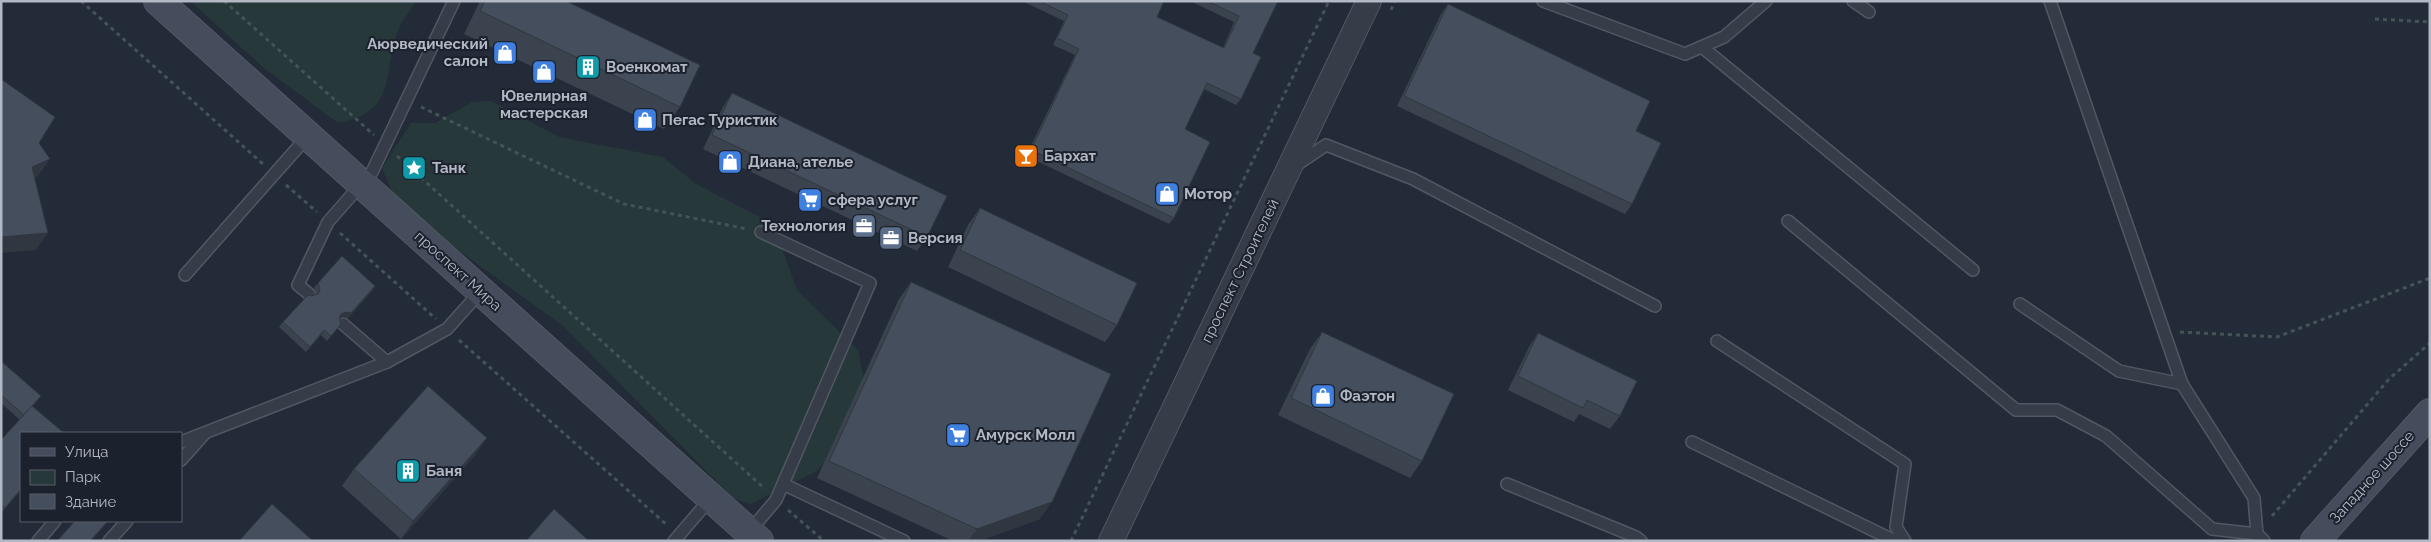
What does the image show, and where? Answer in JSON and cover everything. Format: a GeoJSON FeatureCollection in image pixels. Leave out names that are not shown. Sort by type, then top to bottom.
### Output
{"type":"FeatureCollection","features":[{"type":"Feature","properties":{"kind":"street","name":"проспект Мира"},"geometry":{"type":"LineString","coordinates":[[158,1],[754,536]]}},
{"type":"Feature","properties":{"kind":"street","name":"проспект Строителей"},"geometry":{"type":"LineString","coordinates":[[1111,541],[1369,1]]}},
{"type":"Feature","properties":{"kind":"street","name":"Западное шоссе"},"geometry":{"type":"LineString","coordinates":[[2315,541],[2430,413]]}},
{"type":"Feature","properties":{"kind":"lane"},"geometry":{"type":"LineString","coordinates":[[309,294],[298,285],[328,222],[372,172],[454,1]]}},
{"type":"Feature","properties":{"kind":"lane"},"geometry":{"type":"LineString","coordinates":[[1543,1],[1685,54],[1724,37],[1766,1]]}},
{"type":"Feature","properties":{"kind":"lane"},"geometry":{"type":"LineString","coordinates":[[1853,1],[1869,12]]}},
{"type":"Feature","properties":{"kind":"lane"},"geometry":{"type":"LineString","coordinates":[[1788,221],[2016,410],[2057,410],[2106,436],[2212,529],[2261,537],[2254,498],[2182,384],[2050,1]]}},
{"type":"Feature","properties":{"kind":"lane"},"geometry":{"type":"LineString","coordinates":[[1702,47],[1974,270]]}},
{"type":"Feature","properties":{"kind":"lane"},"geometry":{"type":"LineString","coordinates":[[185,276],[308,136]]}},
{"type":"Feature","properties":{"kind":"lane"},"geometry":{"type":"LineString","coordinates":[[1288,171],[1326,145],[1414,180],[1655,306]]}},
{"type":"Feature","properties":{"kind":"lane"},"geometry":{"type":"LineString","coordinates":[[754,536],[776,500],[870,283],[761,232]]}},
{"type":"Feature","properties":{"kind":"lane"},"geometry":{"type":"LineString","coordinates":[[182,442],[387,362],[447,328],[481,291]]}},
{"type":"Feature","properties":{"kind":"lane"},"geometry":{"type":"LineString","coordinates":[[2020,304],[2119,371],[2182,384]]}},
{"type":"Feature","properties":{"kind":"lane"},"geometry":{"type":"LineString","coordinates":[[343,324],[387,362]]}},
{"type":"Feature","properties":{"kind":"lane"},"geometry":{"type":"LineString","coordinates":[[1717,341],[1905,464],[1896,527],[1905,541]]}},
{"type":"Feature","properties":{"kind":"lane"},"geometry":{"type":"LineString","coordinates":[[182,459],[205,433]]}},
{"type":"Feature","properties":{"kind":"lane"},"geometry":{"type":"LineString","coordinates":[[1692,442],[1895,541]]}},
{"type":"Feature","properties":{"kind":"lane"},"geometry":{"type":"LineString","coordinates":[[783,484],[904,541]]}},
{"type":"Feature","properties":{"kind":"lane"},"geometry":{"type":"LineString","coordinates":[[1507,484],[1636,537],[1641,541]]}},
{"type":"Feature","properties":{"kind":"lane"},"geometry":{"type":"LineString","coordinates":[[676,538],[711,498]]}},
{"type":"Feature","properties":{"kind":"lane"},"geometry":{"type":"LineString","coordinates":[[38,541],[55,522]]}},
{"type":"Feature","properties":{"kind":"lane"},"geometry":{"type":"LineString","coordinates":[[109,541],[126,522]]}},
{"type":"Feature","properties":{"kind":"path"},"geometry":{"type":"LineString","coordinates":[[81,1],[447,328],[676,538]]}},
{"type":"Feature","properties":{"kind":"path"},"geometry":{"type":"LineString","coordinates":[[224,1],[776,500],[824,541]]}},
{"type":"Feature","properties":{"kind":"path"},"geometry":{"type":"LineString","coordinates":[[1071,541],[1329,1]]}},
{"type":"Feature","properties":{"kind":"path"},"geometry":{"type":"LineString","coordinates":[[2375,19],[2430,22]]}},
{"type":"Feature","properties":{"kind":"path"},"geometry":{"type":"LineString","coordinates":[[406,100],[624,204],[761,232]]}},
{"type":"Feature","properties":{"kind":"path"},"geometry":{"type":"LineString","coordinates":[[2164,331],[2277,338],[2430,278]]}},
{"type":"Feature","properties":{"kind":"path"},"geometry":{"type":"LineString","coordinates":[[2261,537],[2389,379],[2430,343]]}},
{"type":"Feature","properties":{"kind":"green space"},"geometry":{"type":"Polygon","coordinates":[[[190,1],[416,1],[399,28],[385,87],[380,99],[372,109],[358,117],[338,123],[264,68],[190,1]]]}},
{"type":"Feature","properties":{"kind":"green space"},"geometry":{"type":"Polygon","coordinates":[[[491,101],[559,137],[663,157],[696,184],[762,218],[777,235],[797,290],[858,350],[865,385],[860,415],[817,471],[751,504],[734,499],[562,325],[419,222],[394,196],[382,168],[411,123],[435,123],[472,102],[491,101]]]}},
{"type":"Feature","properties":{"kind":"building"},"geometry":{"type":"Polygon","coordinates":[[[485,1],[566,1],[700,65],[680,107],[480,11],[485,1]]]}},
{"type":"Feature","properties":{"kind":"building"},"geometry":{"type":"Polygon","coordinates":[[[1039,1],[1164,1],[1157,17],[1224,48],[1239,16],[1207,1],[1278,1],[1253,53],[1261,57],[1241,99],[1207,83],[1185,129],[1210,142],[1174,218],[1031,150],[1079,49],[1057,38],[1068,15],[1039,1]]]}},
{"type":"Feature","properties":{"kind":"building"},"geometry":{"type":"Polygon","coordinates":[[[1448,4],[1650,101],[1636,131],[1661,143],[1632,204],[1404,96],[1448,4]]]}},
{"type":"Feature","properties":{"kind":"building"},"geometry":{"type":"Polygon","coordinates":[[[1,79],[55,117],[39,143],[50,159],[32,167],[48,233],[1,237],[1,79]]]}},
{"type":"Feature","properties":{"kind":"building"},"geometry":{"type":"Polygon","coordinates":[[[732,93],[947,196],[927,237],[712,135],[732,93]]]}},
{"type":"Feature","properties":{"kind":"building"},"geometry":{"type":"Polygon","coordinates":[[[980,208],[1137,283],[1117,325],[960,250],[980,208]]]}},
{"type":"Feature","properties":{"kind":"building"},"geometry":{"type":"Polygon","coordinates":[[[342,256],[375,286],[351,313],[341,314],[339,318],[341,324],[331,336],[324,330],[310,347],[283,322],[308,295],[318,294],[320,290],[318,283],[342,256]]]}},
{"type":"Feature","properties":{"kind":"building","name":"Амурск Молл"},"geometry":{"type":"Polygon","coordinates":[[[911,282],[1111,374],[1052,502],[977,529],[829,461],[911,282]]]}},
{"type":"Feature","properties":{"kind":"building"},"geometry":{"type":"Polygon","coordinates":[[[1322,332],[1454,394],[1422,461],[1291,398],[1322,332]]]}},
{"type":"Feature","properties":{"kind":"building"},"geometry":{"type":"Polygon","coordinates":[[[1538,333],[1637,381],[1620,416],[1587,400],[1583,408],[1518,376],[1538,333]]]}},
{"type":"Feature","properties":{"kind":"building"},"geometry":{"type":"Polygon","coordinates":[[[1,361],[41,396],[24,415],[1,395],[1,361]]]}},
{"type":"Feature","properties":{"kind":"building","name":"Баня"},"geometry":{"type":"Polygon","coordinates":[[[428,386],[487,438],[413,521],[354,469],[428,386]]]}},
{"type":"Feature","properties":{"kind":"building"},"geometry":{"type":"Polygon","coordinates":[[[32,406],[63,432],[20,432],[20,490],[5,508],[1,504],[1,440],[32,406]]]}},
{"type":"Feature","properties":{"kind":"building"},"geometry":{"type":"Polygon","coordinates":[[[272,504],[313,541],[239,541],[272,504]]]}},
{"type":"Feature","properties":{"kind":"building"},"geometry":{"type":"Polygon","coordinates":[[[554,509],[589,541],[526,541],[554,509]]]}},
{"type":"Feature","properties":{"kind":"building"},"geometry":{"type":"Polygon","coordinates":[[[74,522],[107,522],[90,541],[57,541],[74,522]]]}},
{"type":"Feature","properties":{"kind":"place","name":"Аюрведический салон"},"geometry":{"type":"Point","coordinates":[505,53]}},
{"type":"Feature","properties":{"kind":"place","name":"Военкомат"},"geometry":{"type":"Point","coordinates":[588,67]}},
{"type":"Feature","properties":{"kind":"place","name":"Ювелирная мастерская"},"geometry":{"type":"Point","coordinates":[544,72]}},
{"type":"Feature","properties":{"kind":"place","name":"Пегас Туристик"},"geometry":{"type":"Point","coordinates":[645,120]}},
{"type":"Feature","properties":{"kind":"place","name":"Бархат"},"geometry":{"type":"Point","coordinates":[1026,156]}},
{"type":"Feature","properties":{"kind":"place","name":"Диана, ателье"},"geometry":{"type":"Point","coordinates":[730,162]}},
{"type":"Feature","properties":{"kind":"place","name":"Танк"},"geometry":{"type":"Point","coordinates":[414,168]}},
{"type":"Feature","properties":{"kind":"place","name":"Мотор"},"geometry":{"type":"Point","coordinates":[1167,194]}},
{"type":"Feature","properties":{"kind":"place","name":"сфера услуг"},"geometry":{"type":"Point","coordinates":[810,200]}},
{"type":"Feature","properties":{"kind":"place","name":"Технология"},"geometry":{"type":"Point","coordinates":[864,226]}},
{"type":"Feature","properties":{"kind":"place","name":"Версия"},"geometry":{"type":"Point","coordinates":[891,238]}},
{"type":"Feature","properties":{"kind":"place","name":"Фаэтон"},"geometry":{"type":"Point","coordinates":[1323,396]}},
{"type":"Feature","properties":{"kind":"place","name":"Амурск Молл"},"geometry":{"type":"Point","coordinates":[958,435]}},
{"type":"Feature","properties":{"kind":"place","name":"Баня"},"geometry":{"type":"Point","coordinates":[408,471]}}]}
